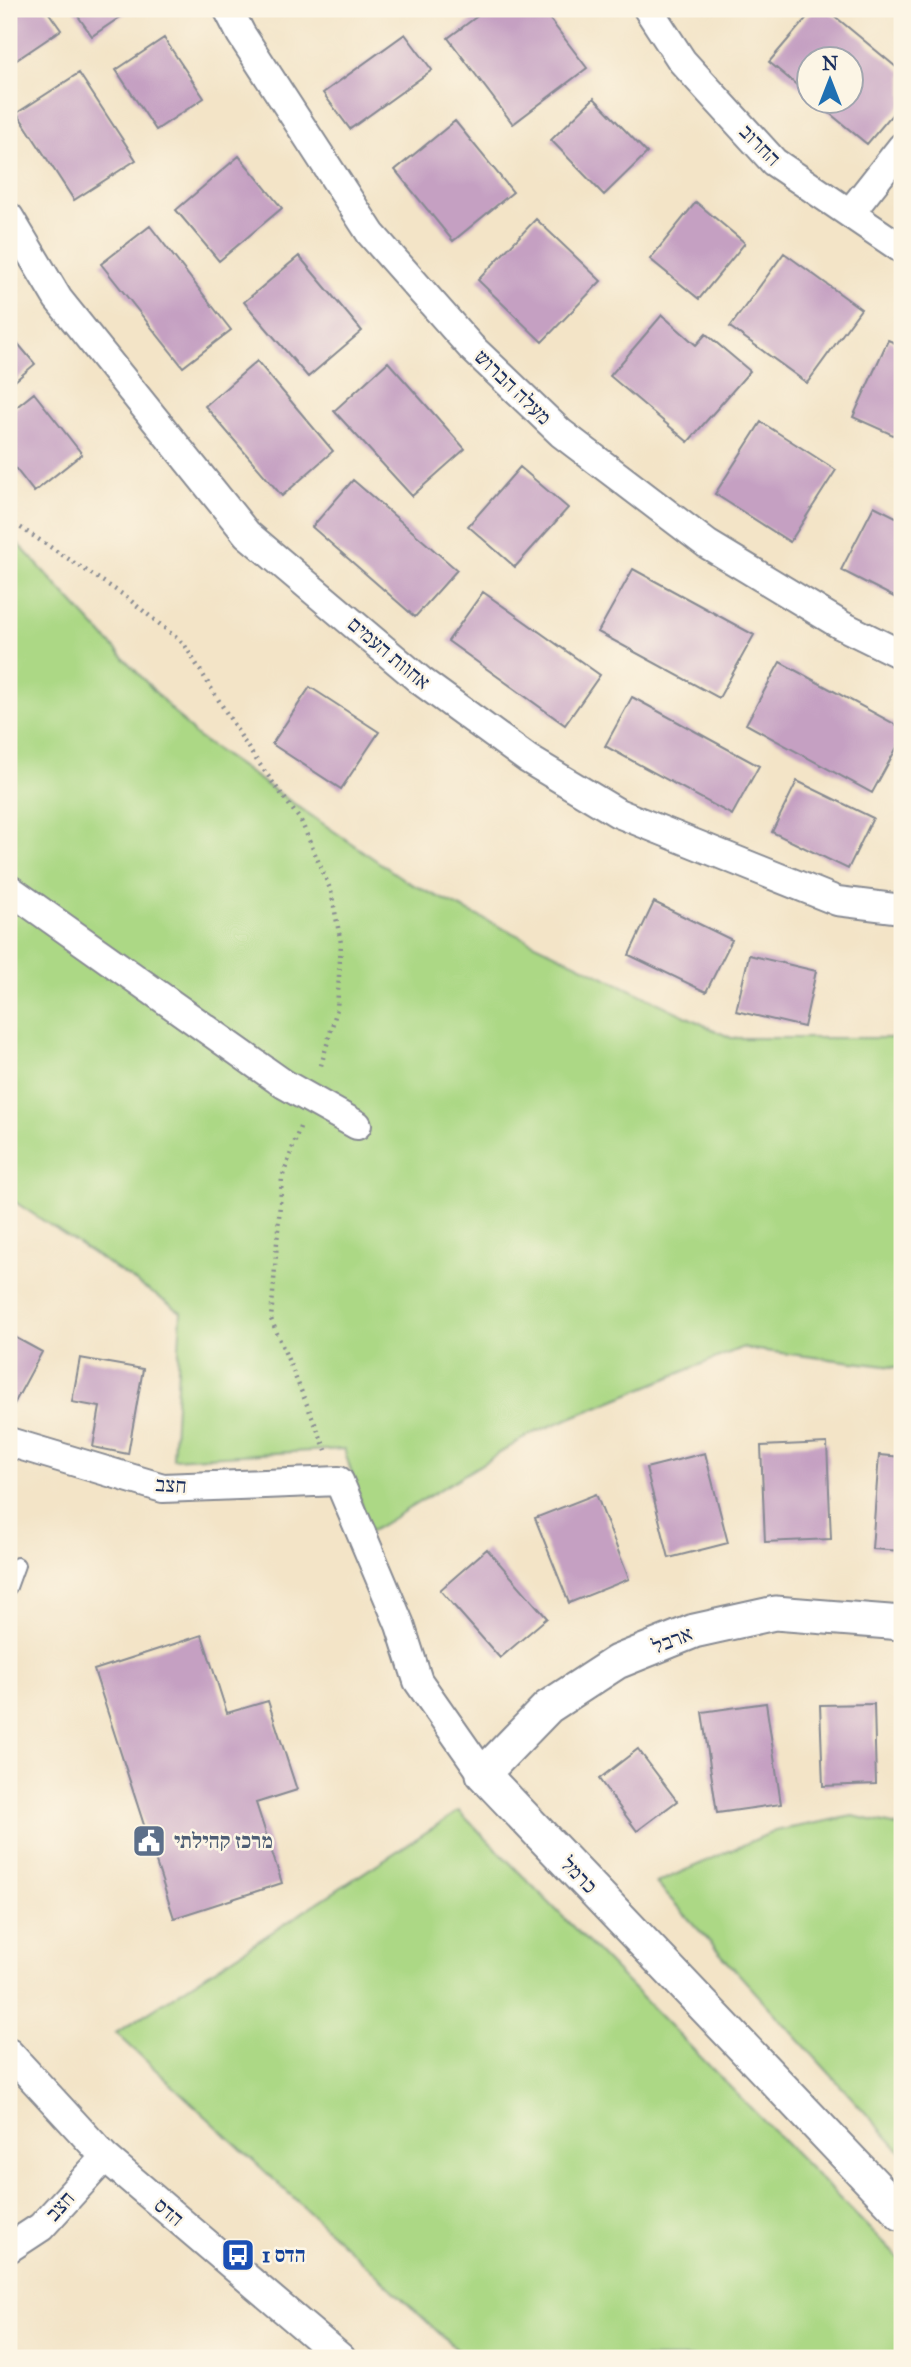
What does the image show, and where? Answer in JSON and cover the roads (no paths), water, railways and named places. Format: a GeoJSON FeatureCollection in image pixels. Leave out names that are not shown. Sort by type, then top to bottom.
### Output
{"type":"FeatureCollection","features":[{"type":"Feature","properties":{"kind":"street","name":"מעלה הברוש"},"geometry":{"type":"LineString","coordinates":[[228,9],[241,34],[371,234],[481,357],[561,433],[707,544],[841,625],[902,655]]}},
{"type":"Feature","properties":{"kind":"street","name":"החרוב"},"geometry":{"type":"LineString","coordinates":[[648,9],[682,61],[774,162],[902,249]]}},
{"type":"Feature","properties":{"kind":"street"},"geometry":{"type":"LineString","coordinates":[[850,213],[902,146]]}},
{"type":"Feature","properties":{"kind":"street","name":"אחוות העמים"},"geometry":{"type":"LineString","coordinates":[[9,217],[58,299],[247,534],[421,681],[528,759],[618,813],[836,901],[902,909]]}},
{"type":"Feature","properties":{"kind":"street"},"geometry":{"type":"LineString","coordinates":[[9,889],[284,1084],[357,1125]]}},
{"type":"Feature","properties":{"kind":"street","name":"חצב"},"geometry":{"type":"LineString","coordinates":[[9,1442],[163,1488],[339,1481]]}},
{"type":"Feature","properties":{"kind":"street","name":"כרמל"},"geometry":{"type":"LineString","coordinates":[[339,1481],[400,1625],[418,1681],[483,1774],[902,2214]]}},
{"type":"Feature","properties":{"kind":"street","name":"ארבל"},"geometry":{"type":"LineString","coordinates":[[483,1774],[548,1707],[617,1662],[694,1630],[775,1613],[902,1623]]}},
{"type":"Feature","properties":{"kind":"street","name":"הדס"},"geometry":{"type":"LineString","coordinates":[[9,2053],[105,2157],[341,2358]]}},
{"type":"Feature","properties":{"kind":"street","name":"חצב"},"geometry":{"type":"LineString","coordinates":[[9,2248],[41,2227],[105,2157]]}},
{"type":"Feature","properties":{"kind":"lane"},"geometry":{"type":"LineString","coordinates":[[9,1587],[17,1564]]}},
{"type":"Feature","properties":{"kind":"place","name":"מרכז קהילתי"},"geometry":{"type":"Point","coordinates":[149,1841]}},
{"type":"Feature","properties":{"kind":"place","name":"הדס 1"},"geometry":{"type":"Point","coordinates":[238,2255]}}]}
